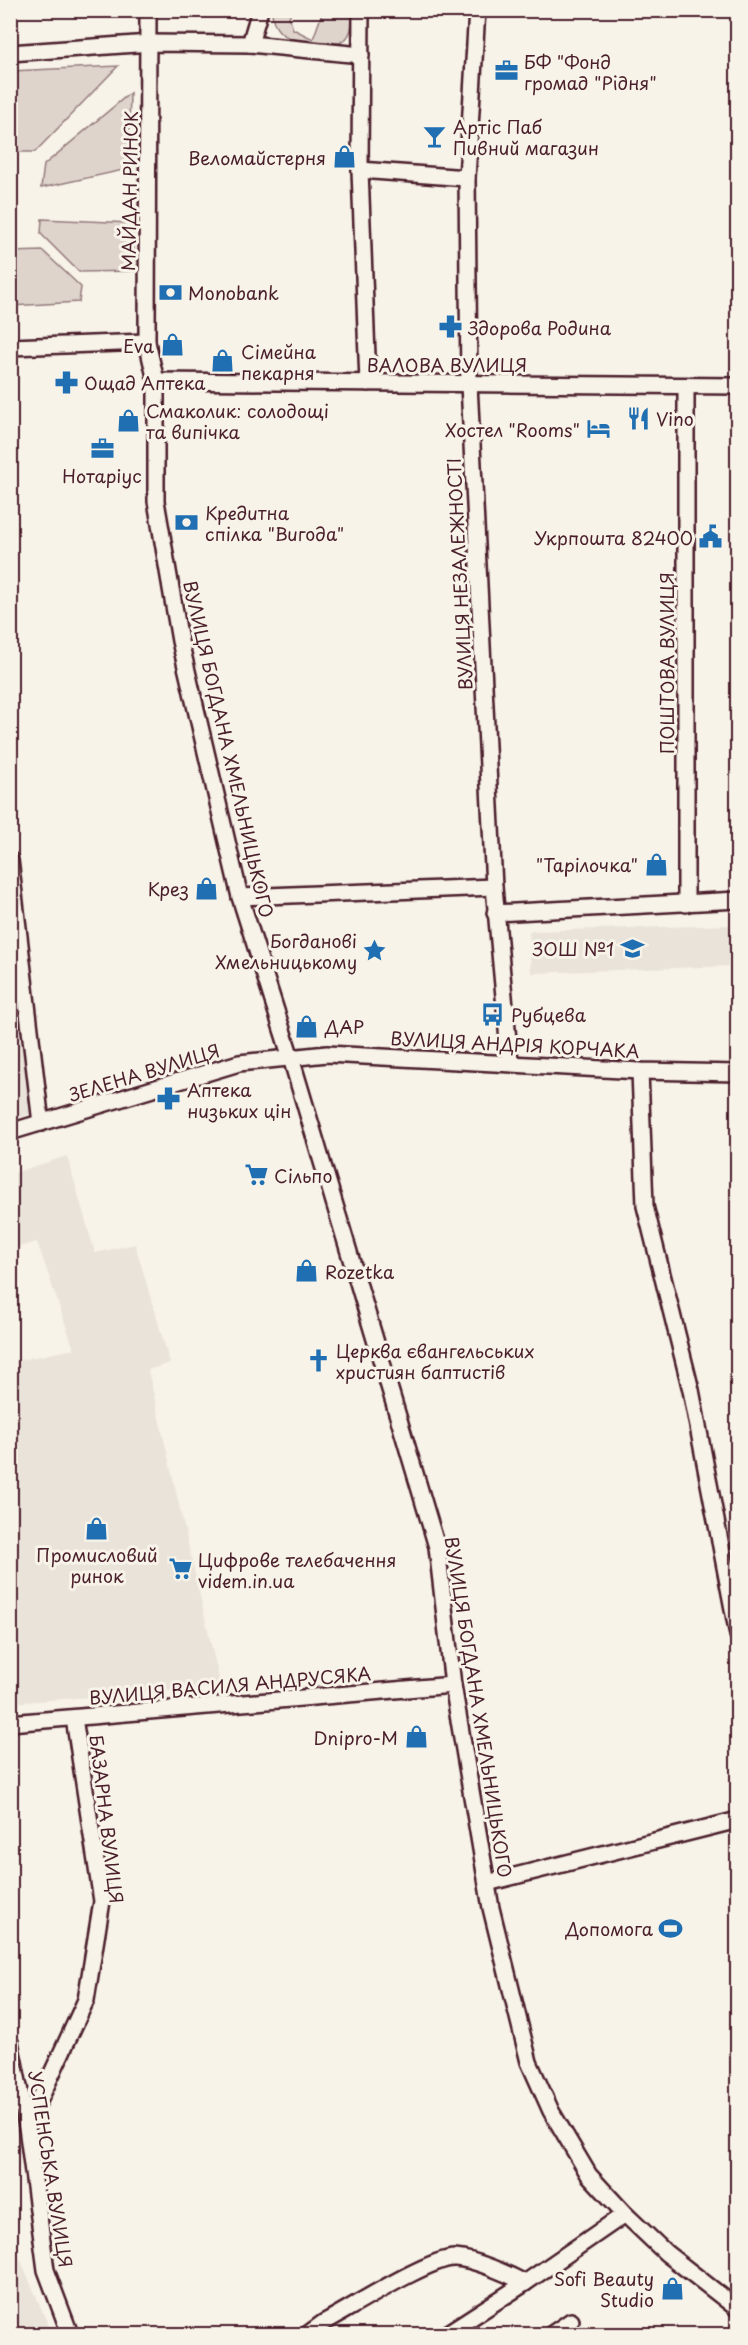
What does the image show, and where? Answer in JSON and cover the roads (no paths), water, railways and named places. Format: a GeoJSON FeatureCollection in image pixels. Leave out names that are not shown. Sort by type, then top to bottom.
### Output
{"type":"FeatureCollection","features":[{"type":"Feature","properties":{"kind":"street","name":"МАЙДАН РИНОК"},"geometry":{"type":"LineString","coordinates":[[147,342],[150,43],[148,10]]}},
{"type":"Feature","properties":{"kind":"street"},"geometry":{"type":"LineString","coordinates":[[250,44],[260,10]]}},
{"type":"Feature","properties":{"kind":"street"},"geometry":{"type":"LineString","coordinates":[[361,10],[360,170],[368,383]]}},
{"type":"Feature","properties":{"kind":"street","name":"ВУЛИЦЯ НЕЗАЛЕЖНОСТІ"},"geometry":{"type":"LineString","coordinates":[[477,10],[467,178],[469,384],[495,913],[510,1062]]}},
{"type":"Feature","properties":{"kind":"street"},"geometry":{"type":"LineString","coordinates":[[10,53],[150,43],[250,44],[361,55]]}},
{"type":"Feature","properties":{"kind":"street"},"geometry":{"type":"LineString","coordinates":[[360,170],[467,178]]}},
{"type":"Feature","properties":{"kind":"street"},"geometry":{"type":"LineString","coordinates":[[10,347],[147,342]]}},
{"type":"Feature","properties":{"kind":"street","name":"ВУЛИЦЯ БОГДАНА ХМЕЛЬНИЦЬКОГО"},"geometry":{"type":"LineString","coordinates":[[147,342],[156,381],[156,501],[180,641],[240,897],[291,1058],[437,1547],[453,1685],[491,1908],[529,2062],[551,2111],[589,2175],[666,2253],[738,2308]]}},
{"type":"Feature","properties":{"kind":"street","name":"ВАЛОВА ВУЛИЦЯ"},"geometry":{"type":"LineString","coordinates":[[156,381],[738,386]]}},
{"type":"Feature","properties":{"kind":"street","name":"ПОШТОВА ВУЛИЦЯ"},"geometry":{"type":"LineString","coordinates":[[686,386],[686,904]]}},
{"type":"Feature","properties":{"kind":"street"},"geometry":{"type":"LineString","coordinates":[[10,860],[41,1123]]}},
{"type":"Feature","properties":{"kind":"street"},"geometry":{"type":"LineString","coordinates":[[240,897],[494,887]]}},
{"type":"Feature","properties":{"kind":"street"},"geometry":{"type":"LineString","coordinates":[[495,913],[738,900]]}},
{"type":"Feature","properties":{"kind":"street","name":"ВУЛИЦЯ АНДРІЯ КОРЧАКА"},"geometry":{"type":"LineString","coordinates":[[291,1058],[327,1054],[510,1062],[640,1071],[738,1073]]}},
{"type":"Feature","properties":{"kind":"street","name":"ЗЕЛЕНА ВУЛИЦЯ"},"geometry":{"type":"LineString","coordinates":[[10,1132],[239,1064],[291,1058]]}},
{"type":"Feature","properties":{"kind":"street"},"geometry":{"type":"LineString","coordinates":[[640,1071],[645,1206],[691,1390],[738,1635]]}},
{"type":"Feature","properties":{"kind":"street","name":"ВУЛИЦЯ ВАСИЛЯ АНДРУСЯКА"},"geometry":{"type":"LineString","coordinates":[[10,1723],[453,1685]]}},
{"type":"Feature","properties":{"kind":"street","name":"БАЗАРНА ВУЛИЦЯ"},"geometry":{"type":"LineString","coordinates":[[27,2127],[86,2000],[102,1901],[74,1718]]}},
{"type":"Feature","properties":{"kind":"street"},"geometry":{"type":"LineString","coordinates":[[487,1883],[738,1820]]}},
{"type":"Feature","properties":{"kind":"street","name":"УСПЕНСЬКА ВУЛИЦЯ"},"geometry":{"type":"LineString","coordinates":[[10,2042],[27,2127],[46,2270],[70,2334]]}},
{"type":"Feature","properties":{"kind":"street"},"geometry":{"type":"LineString","coordinates":[[446,2334],[625,2214]]}},
{"type":"Feature","properties":{"kind":"street"},"geometry":{"type":"LineString","coordinates":[[308,2334],[323,2323],[433,2262],[455,2258],[505,2272],[525,2283]]}},
{"type":"Feature","properties":{"kind":"street"},"geometry":{"type":"LineString","coordinates":[[552,2334],[571,2321]]}},
{"type":"Feature","properties":{"kind":"place","name":"БФ \"Фонд громад \"Рідня\""},"geometry":{"type":"Point","coordinates":[506,71]}},
{"type":"Feature","properties":{"kind":"place","name":"Артіс Паб Пивний магазин"},"geometry":{"type":"Point","coordinates":[435,136]}},
{"type":"Feature","properties":{"kind":"place","name":"Веломайстерня"},"geometry":{"type":"Point","coordinates":[344,157]}},
{"type":"Feature","properties":{"kind":"place","name":"Monobank"},"geometry":{"type":"Point","coordinates":[170,292]}},
{"type":"Feature","properties":{"kind":"place","name":"Здорова Родина"},"geometry":{"type":"Point","coordinates":[450,327]}},
{"type":"Feature","properties":{"kind":"place","name":"Eva"},"geometry":{"type":"Point","coordinates":[172,345]}},
{"type":"Feature","properties":{"kind":"place","name":"Сімейна пекарня"},"geometry":{"type":"Point","coordinates":[223,361]}},
{"type":"Feature","properties":{"kind":"place","name":"Ощад Аптека"},"geometry":{"type":"Point","coordinates":[66,382]}},
{"type":"Feature","properties":{"kind":"place","name":"Vino"},"geometry":{"type":"Point","coordinates":[638,418]}},
{"type":"Feature","properties":{"kind":"place","name":"Смаколик: солодощі та випічка"},"geometry":{"type":"Point","coordinates":[128,420]}},
{"type":"Feature","properties":{"kind":"place","name":"Хостел \"Rooms\""},"geometry":{"type":"Point","coordinates":[598,429]}},
{"type":"Feature","properties":{"kind":"place","name":"Нотаріус"},"geometry":{"type":"Point","coordinates":[102,449]}},
{"type":"Feature","properties":{"kind":"place","name":"Кредитна спілка \"Вигода\""},"geometry":{"type":"Point","coordinates":[187,522]}},
{"type":"Feature","properties":{"kind":"place","name":"Укрпошта 82400"},"geometry":{"type":"Point","coordinates":[711,537]}},
{"type":"Feature","properties":{"kind":"place","name":"\"Тарілочка\""},"geometry":{"type":"Point","coordinates":[656,864]}},
{"type":"Feature","properties":{"kind":"place","name":"Крез"},"geometry":{"type":"Point","coordinates":[207,888]}},
{"type":"Feature","properties":{"kind":"place","name":"ЗОШ №1"},"geometry":{"type":"Point","coordinates":[632,948]}},
{"type":"Feature","properties":{"kind":"place","name":"Богданові Хмельницькому"},"geometry":{"type":"Point","coordinates":[375,950]}},
{"type":"Feature","properties":{"kind":"place","name":"Рубцева"},"geometry":{"type":"Point","coordinates":[493,1014]}},
{"type":"Feature","properties":{"kind":"place","name":"ДАР"},"geometry":{"type":"Point","coordinates":[307,1026]}},
{"type":"Feature","properties":{"kind":"place","name":"Аптека низьких цін"},"geometry":{"type":"Point","coordinates":[169,1099]}},
{"type":"Feature","properties":{"kind":"place","name":"Сільпо"},"geometry":{"type":"Point","coordinates":[256,1175]}},
{"type":"Feature","properties":{"kind":"place","name":"Rozetka"},"geometry":{"type":"Point","coordinates":[307,1271]}},
{"type":"Feature","properties":{"kind":"place","name":"Церква євангельських християн баптистів"},"geometry":{"type":"Point","coordinates":[318,1360]}},
{"type":"Feature","properties":{"kind":"place","name":"Промисловий ринок"},"geometry":{"type":"Point","coordinates":[97,1528]}},
{"type":"Feature","properties":{"kind":"place","name":"Цифрове телебачення videm.in.ua"},"geometry":{"type":"Point","coordinates":[180,1569]}},
{"type":"Feature","properties":{"kind":"place","name":"Dnipro-M"},"geometry":{"type":"Point","coordinates":[416,1737]}},
{"type":"Feature","properties":{"kind":"place","name":"Допомога"},"geometry":{"type":"Point","coordinates":[671,1928]}},
{"type":"Feature","properties":{"kind":"place","name":"Sofi Beauty Studio"},"geometry":{"type":"Point","coordinates":[672,2288]}}]}
